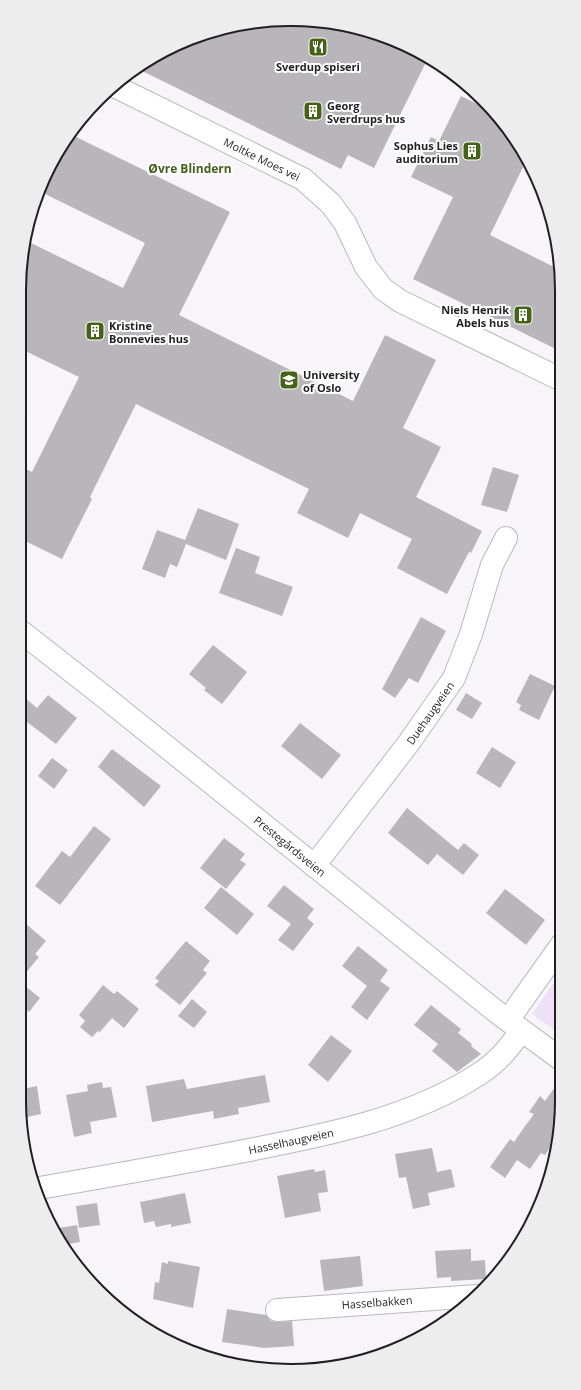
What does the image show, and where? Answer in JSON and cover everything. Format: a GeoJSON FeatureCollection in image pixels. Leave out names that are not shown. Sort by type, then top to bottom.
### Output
{"type":"FeatureCollection","features":[{"type":"Feature","properties":{"kind":"street","name":"Moltke Moes vei"},"geometry":{"type":"LineString","coordinates":[[120,89],[303,179],[331,204],[345,223],[366,267],[383,289],[400,301],[555,377]]}},
{"type":"Feature","properties":{"kind":"street","name":"Duehaugveien"},"geometry":{"type":"LineString","coordinates":[[314,866],[408,744],[454,678],[471,634],[492,564],[506,538]]}},
{"type":"Feature","properties":{"kind":"street","name":"Prestegårdsveien"},"geometry":{"type":"LineString","coordinates":[[26,635],[514,1026],[555,1055]]}},
{"type":"Feature","properties":{"kind":"street","name":"Hasselhaugveien"},"geometry":{"type":"LineString","coordinates":[[41,1188],[266,1147],[366,1123],[423,1103],[480,1074],[502,1055],[514,1026],[555,956]]}},
{"type":"Feature","properties":{"kind":"street","name":"Hasselbakken"},"geometry":{"type":"LineString","coordinates":[[277,1310],[466,1297]]}},
{"type":"Feature","properties":{"kind":"shaded area"},"geometry":{"type":"Polygon","coordinates":[[[555,981],[555,1030],[532,1014],[555,981]]]}},
{"type":"Feature","properties":{"kind":"building","name":"Georg Sverdrups hus"},"geometry":{"type":"Polygon","coordinates":[[[290,26],[325,28],[359,35],[392,46],[426,63],[374,168],[348,155],[341,169],[143,72],[158,61],[205,40],[256,28],[290,26]]]}},
{"type":"Feature","properties":{"kind":"building"},"geometry":{"type":"Polygon","coordinates":[[[461,96],[480,105],[500,129],[520,158],[524,166],[490,235],[554,267],[555,349],[413,279],[453,197],[411,177],[431,137],[439,141],[461,96]]]}},
{"type":"Feature","properties":{"kind":"building"},"geometry":{"type":"Polygon","coordinates":[[[76,137],[230,212],[179,315],[353,401],[385,335],[436,360],[403,428],[441,447],[416,497],[482,531],[447,594],[397,568],[412,539],[360,513],[348,538],[297,513],[309,489],[136,404],[90,497],[92,499],[62,559],[26,541],[26,469],[32,472],[79,377],[26,351],[26,290],[30,243],[123,288],[145,243],[44,194],[61,158],[76,137]]]}},
{"type":"Feature","properties":{"kind":"building"},"geometry":{"type":"Polygon","coordinates":[[[493,467],[519,475],[507,512],[481,505],[493,467]]]}},
{"type":"Feature","properties":{"kind":"building"},"geometry":{"type":"Polygon","coordinates":[[[198,508],[239,524],[226,560],[186,544],[177,567],[170,564],[165,578],[142,569],[157,530],[185,540],[198,508]]]}},
{"type":"Feature","properties":{"kind":"building"},"geometry":{"type":"Polygon","coordinates":[[[236,548],[260,557],[255,573],[293,587],[282,616],[219,593],[236,548]]]}},
{"type":"Feature","properties":{"kind":"building"},"geometry":{"type":"Polygon","coordinates":[[[421,617],[446,631],[418,683],[409,678],[395,698],[382,689],[421,617]]]}},
{"type":"Feature","properties":{"kind":"building"},"geometry":{"type":"Polygon","coordinates":[[[213,645],[247,672],[222,704],[204,690],[206,688],[189,674],[213,645]]]}},
{"type":"Feature","properties":{"kind":"building"},"geometry":{"type":"Polygon","coordinates":[[[530,674],[555,686],[539,720],[519,710],[521,705],[516,702],[530,674]]]}},
{"type":"Feature","properties":{"kind":"building"},"geometry":{"type":"Polygon","coordinates":[[[466,693],[482,703],[472,719],[456,710],[466,693]]]}},
{"type":"Feature","properties":{"kind":"building"},"geometry":{"type":"Polygon","coordinates":[[[48,695],[77,718],[56,744],[26,721],[26,699],[37,708],[48,695]]]}},
{"type":"Feature","properties":{"kind":"building"},"geometry":{"type":"Polygon","coordinates":[[[300,723],[341,755],[322,779],[281,746],[300,723]]]}},
{"type":"Feature","properties":{"kind":"building"},"geometry":{"type":"Polygon","coordinates":[[[492,747],[516,762],[500,788],[476,773],[492,747]]]}},
{"type":"Feature","properties":{"kind":"building"},"geometry":{"type":"Polygon","coordinates":[[[112,749],[161,786],[144,807],[98,767],[112,749]]]}},
{"type":"Feature","properties":{"kind":"building"},"geometry":{"type":"Polygon","coordinates":[[[52,758],[68,770],[54,789],[38,776],[52,758]]]}},
{"type":"Feature","properties":{"kind":"building"},"geometry":{"type":"Polygon","coordinates":[[[407,808],[458,850],[464,843],[479,855],[463,875],[437,854],[428,865],[388,833],[407,808]]]}},
{"type":"Feature","properties":{"kind":"building"},"geometry":{"type":"Polygon","coordinates":[[[94,826],[111,839],[60,905],[35,886],[62,851],[70,857],[94,826]]]}},
{"type":"Feature","properties":{"kind":"building"},"geometry":{"type":"Polygon","coordinates":[[[224,838],[245,854],[240,860],[246,864],[226,889],[200,868],[224,838]]]}},
{"type":"Feature","properties":{"kind":"building"},"geometry":{"type":"Polygon","coordinates":[[[284,885],[314,909],[307,918],[314,924],[293,951],[278,940],[291,924],[267,906],[284,885]]]}},
{"type":"Feature","properties":{"kind":"building"},"geometry":{"type":"Polygon","coordinates":[[[221,887],[254,914],[237,935],[204,908],[221,887]]]}},
{"type":"Feature","properties":{"kind":"building"},"geometry":{"type":"Polygon","coordinates":[[[505,889],[545,920],[526,945],[486,913],[505,889]]]}},
{"type":"Feature","properties":{"kind":"building"},"geometry":{"type":"Polygon","coordinates":[[[26,924],[46,941],[35,954],[39,957],[26,973],[26,924]]]}},
{"type":"Feature","properties":{"kind":"building"},"geometry":{"type":"Polygon","coordinates":[[[186,941],[210,961],[203,970],[207,973],[180,1005],[155,985],[159,981],[155,978],[186,941]]]}},
{"type":"Feature","properties":{"kind":"building"},"geometry":{"type":"Polygon","coordinates":[[[358,946],[388,970],[380,981],[390,988],[367,1020],[351,1007],[367,986],[342,966],[358,946]]]}},
{"type":"Feature","properties":{"kind":"building"},"geometry":{"type":"Polygon","coordinates":[[[103,985],[114,994],[117,991],[139,1009],[124,1028],[112,1018],[100,1032],[98,1031],[92,1037],[80,1027],[85,1021],[79,1015],[103,985]]]}},
{"type":"Feature","properties":{"kind":"building"},"geometry":{"type":"Polygon","coordinates":[[[26,987],[40,998],[29,1012],[26,1010],[26,987]]]}},
{"type":"Feature","properties":{"kind":"building"},"geometry":{"type":"Polygon","coordinates":[[[192,999],[207,1012],[194,1028],[178,1016],[192,999]]]}},
{"type":"Feature","properties":{"kind":"building"},"geometry":{"type":"Polygon","coordinates":[[[431,1005],[461,1029],[458,1033],[472,1044],[471,1046],[481,1054],[457,1072],[432,1051],[438,1044],[414,1025],[431,1005]]]}},
{"type":"Feature","properties":{"kind":"building"},"geometry":{"type":"Polygon","coordinates":[[[331,1035],[352,1051],[328,1082],[308,1065],[331,1035]]]}},
{"type":"Feature","properties":{"kind":"building"},"geometry":{"type":"Polygon","coordinates":[[[265,1075],[270,1102],[238,1108],[239,1114],[214,1119],[213,1111],[152,1122],[146,1086],[184,1079],[187,1089],[265,1075]]]}},
{"type":"Feature","properties":{"kind":"building"},"geometry":{"type":"Polygon","coordinates":[[[102,1082],[103,1088],[111,1087],[117,1117],[90,1122],[92,1133],[74,1137],[66,1095],[88,1091],[87,1085],[102,1082]]]}},
{"type":"Feature","properties":{"kind":"building"},"geometry":{"type":"Polygon","coordinates":[[[37,1086],[41,1114],[27,1117],[26,1088],[37,1086]]]}},
{"type":"Feature","properties":{"kind":"building"},"geometry":{"type":"Polygon","coordinates":[[[555,1087],[553,1134],[551,1147],[545,1155],[541,1153],[530,1169],[517,1160],[505,1178],[490,1167],[510,1139],[514,1142],[534,1114],[529,1112],[540,1096],[545,1101],[555,1087]]]}},
{"type":"Feature","properties":{"kind":"building"},"geometry":{"type":"Polygon","coordinates":[[[432,1148],[437,1172],[451,1169],[455,1187],[428,1193],[430,1205],[413,1209],[406,1177],[399,1178],[395,1154],[432,1148]]]}},
{"type":"Feature","properties":{"kind":"building"},"geometry":{"type":"Polygon","coordinates":[[[314,1169],[315,1172],[325,1170],[328,1192],[318,1193],[321,1211],[285,1218],[277,1176],[314,1169]]]}},
{"type":"Feature","properties":{"kind":"building"},"geometry":{"type":"Polygon","coordinates":[[[185,1193],[191,1223],[171,1227],[171,1224],[156,1227],[154,1221],[144,1223],[140,1202],[185,1193]]]}},
{"type":"Feature","properties":{"kind":"building"},"geometry":{"type":"Polygon","coordinates":[[[97,1203],[100,1225],[79,1228],[76,1206],[97,1203]]]}},
{"type":"Feature","properties":{"kind":"building"},"geometry":{"type":"Polygon","coordinates":[[[77,1225],[80,1242],[69,1244],[59,1228],[77,1225]]]}},
{"type":"Feature","properties":{"kind":"building"},"geometry":{"type":"Polygon","coordinates":[[[471,1249],[471,1261],[485,1260],[486,1278],[485,1279],[451,1281],[451,1277],[437,1278],[435,1251],[471,1249]]]}},
{"type":"Feature","properties":{"kind":"building"},"geometry":{"type":"Polygon","coordinates":[[[360,1256],[363,1286],[324,1291],[320,1260],[360,1256]]]}},
{"type":"Feature","properties":{"kind":"building"},"geometry":{"type":"Polygon","coordinates":[[[168,1261],[200,1267],[193,1308],[153,1299],[155,1282],[159,1283],[162,1262],[168,1264],[168,1261]]]}},
{"type":"Feature","properties":{"kind":"building"},"geometry":{"type":"Polygon","coordinates":[[[227,1309],[266,1315],[271,1321],[292,1321],[294,1346],[264,1348],[222,1342],[227,1309]]]}},
{"type":"Feature","properties":{"kind":"place","name":"Sverdup spiseri"},"geometry":{"type":"Point","coordinates":[318,47]}},
{"type":"Feature","properties":{"kind":"place","name":"Georg Sverdrups hus"},"geometry":{"type":"Point","coordinates":[313,111]}},
{"type":"Feature","properties":{"kind":"place","name":"Sophus Lies auditorium"},"geometry":{"type":"Point","coordinates":[472,151]}},
{"type":"Feature","properties":{"kind":"place","name":"Niels Henrik Abels hus"},"geometry":{"type":"Point","coordinates":[523,315]}},
{"type":"Feature","properties":{"kind":"place","name":"Kristine Bonnevies hus"},"geometry":{"type":"Point","coordinates":[95,331]}},
{"type":"Feature","properties":{"kind":"place","name":"University of Oslo"},"geometry":{"type":"Point","coordinates":[289,380]}},
{"type":"Feature","properties":{"kind":"district","name":"Øvre Blindern"},"geometry":{"type":"Point","coordinates":[190,168]}}]}
